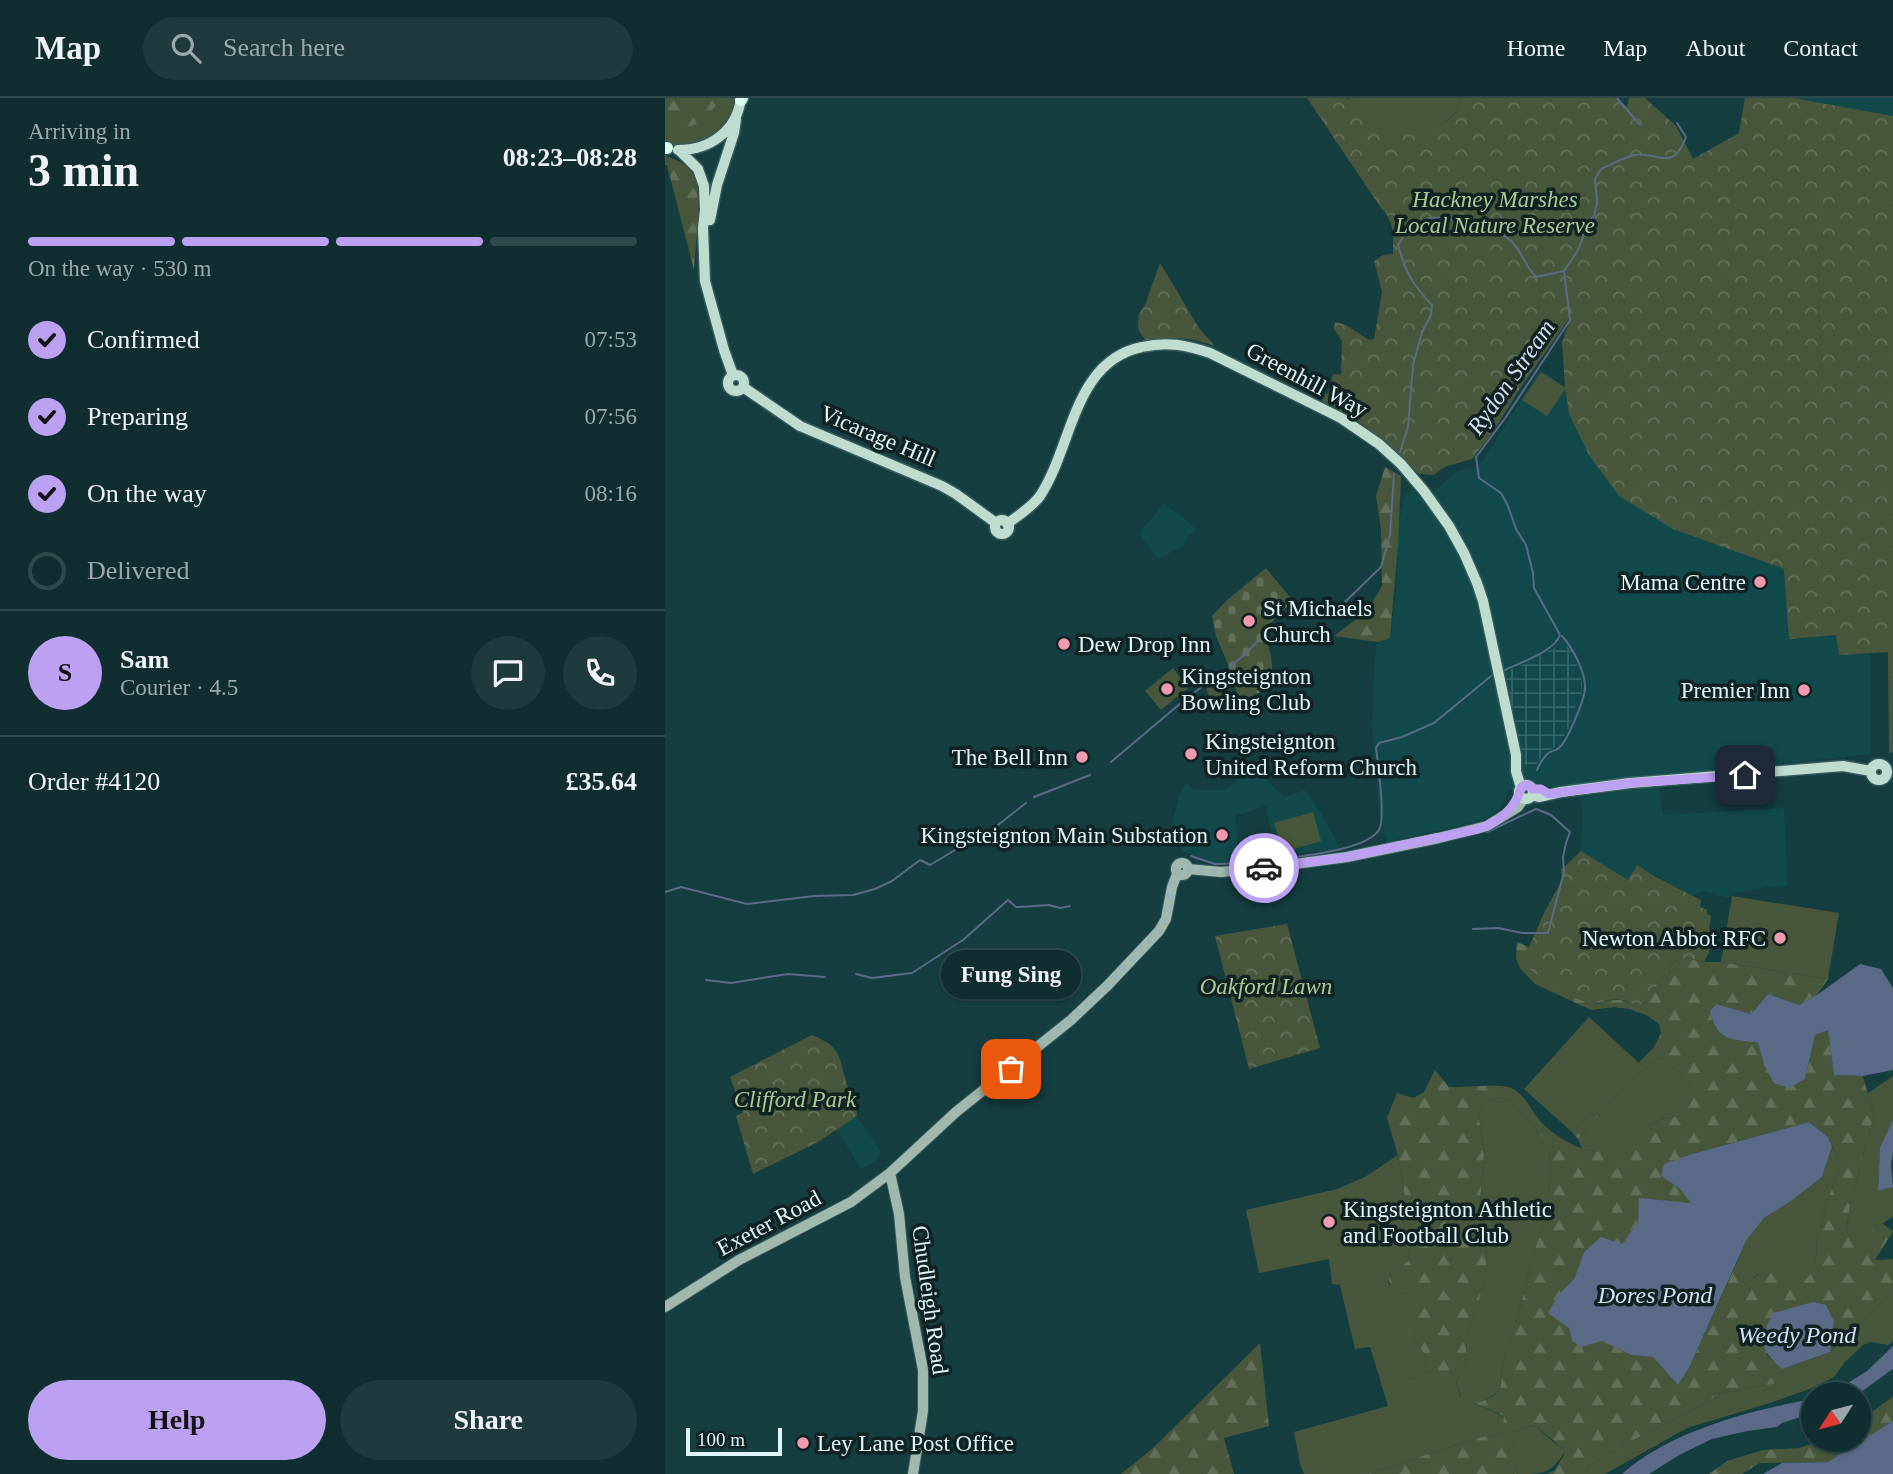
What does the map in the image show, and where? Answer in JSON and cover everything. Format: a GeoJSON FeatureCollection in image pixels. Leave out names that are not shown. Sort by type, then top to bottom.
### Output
{"type":"FeatureCollection","features":[{"type":"Feature","properties":{"kind":"main road"},"geometry":{"type":"LineString","coordinates":[[704,243],[741,99]]}},
{"type":"Feature","properties":{"kind":"main road"},"geometry":{"type":"LineString","coordinates":[[669,148],[696,149],[709,144],[723,134],[736,119]]}},
{"type":"Feature","properties":{"kind":"main road"},"geometry":{"type":"LineString","coordinates":[[669,148],[698,169],[704,186],[704,243]]}},
{"type":"Feature","properties":{"kind":"main road","name":"Vicarage Hill"},"geometry":{"type":"LineString","coordinates":[[704,243],[705,281],[733,375],[742,377],[743,387],[800,426],[942,486],[1002,523]]}},
{"type":"Feature","properties":{"kind":"main road","name":"Greenhill Way"},"geometry":{"type":"LineString","coordinates":[[1002,523],[1029,508],[1039,497],[1095,375],[1123,352],[1154,344],[1187,345],[1210,352],[1342,418],[1394,457],[1425,491],[1464,553],[1480,592],[1516,755],[1525,776],[1526,791]]}},
{"type":"Feature","properties":{"kind":"main road"},"geometry":{"type":"LineString","coordinates":[[1526,791],[1541,789],[1549,794],[1630,783],[1843,766],[1871,771],[1875,765],[1881,764],[1890,771]]}},
{"type":"Feature","properties":{"kind":"main road","name":"Exeter Road"},"geometry":{"type":"LineString","coordinates":[[665,1307],[739,1260],[851,1202],[890,1173],[956,1112],[1079,1013],[1147,945],[1164,924],[1177,874],[1185,874],[1188,869],[1224,872],[1347,857],[1478,829],[1494,823],[1518,807],[1526,791]]}},
{"type":"Feature","properties":{"kind":"main road","name":"Chudleigh Road"},"geometry":{"type":"LineString","coordinates":[[890,1173],[899,1214],[905,1277],[923,1370],[922,1412],[913,1474]]}},
{"type":"Feature","properties":{"kind":"shaded area"},"geometry":{"type":"Polygon","coordinates":[[[1793,98],[1893,98],[1893,116],[1793,98]]]}},
{"type":"Feature","properties":{"kind":"shaded area"},"geometry":{"type":"Polygon","coordinates":[[[1540,370],[1565,387],[1569,414],[1673,529],[1784,569],[1837,635],[1839,655],[1871,653],[1871,754],[1509,791],[1500,808],[1485,819],[1387,842],[1379,807],[1372,724],[1376,644],[1390,638],[1397,587],[1398,526],[1405,494],[1412,489],[1424,501],[1456,472],[1471,469],[1482,462],[1540,370]]]}},
{"type":"Feature","properties":{"kind":"shaded area"},"geometry":{"type":"Polygon","coordinates":[[[1164,504],[1196,529],[1185,539],[1185,545],[1158,559],[1139,533],[1164,504]]]}},
{"type":"Feature","properties":{"kind":"shaded area"},"geometry":{"type":"Polygon","coordinates":[[[1562,639],[1576,660],[1582,683],[1581,697],[1568,729],[1564,731],[1565,736],[1544,754],[1530,773],[1523,761],[1505,672],[1535,660],[1534,658],[1559,645],[1562,639]]]}},
{"type":"Feature","properties":{"kind":"shaded area"},"geometry":{"type":"Polygon","coordinates":[[[1253,768],[1285,797],[1305,790],[1341,851],[1281,856],[1269,824],[1266,806],[1235,816],[1239,864],[1214,863],[1183,851],[1175,830],[1174,817],[1180,793],[1187,782],[1194,790],[1225,790],[1253,768]]]}},
{"type":"Feature","properties":{"kind":"shaded area"},"geometry":{"type":"Polygon","coordinates":[[[1659,786],[1663,815],[1784,808],[1787,886],[1733,893],[1727,898],[1703,891],[1692,895],[1637,865],[1628,880],[1581,851],[1581,797],[1659,786]]]}},
{"type":"Feature","properties":{"kind":"shaded area"},"geometry":{"type":"Polygon","coordinates":[[[857,1116],[881,1152],[876,1161],[861,1169],[837,1129],[857,1116]]]}},
{"type":"Feature","properties":{"kind":"green space"},"geometry":{"type":"Polygon","coordinates":[[[665,98],[736,98],[727,120],[711,137],[701,142],[678,146],[665,143],[665,98]]]}},
{"type":"Feature","properties":{"kind":"green space"},"geometry":{"type":"Polygon","coordinates":[[[673,98],[723,98],[700,123],[671,132],[665,130],[665,104],[673,98]]]}},
{"type":"Feature","properties":{"kind":"green space","name":"Hackney Marshes Local Nature Reserve"},"geometry":{"type":"Polygon","coordinates":[[[1307,98],[1346,98],[1390,129],[1418,135],[1446,121],[1456,111],[1462,98],[1616,98],[1627,107],[1629,98],[1645,98],[1676,126],[1693,159],[1739,133],[1745,98],[1793,98],[1893,116],[1893,752],[1889,753],[1888,652],[1839,655],[1836,635],[1789,639],[1784,569],[1673,529],[1619,496],[1589,455],[1569,414],[1562,343],[1571,316],[1472,459],[1444,467],[1434,475],[1419,474],[1367,428],[1322,401],[1324,394],[1328,394],[1333,374],[1341,375],[1342,341],[1334,329],[1335,322],[1346,325],[1369,340],[1374,339],[1382,292],[1374,261],[1383,255],[1393,254],[1393,235],[1386,213],[1307,98]]]}},
{"type":"Feature","properties":{"kind":"green space"},"geometry":{"type":"Polygon","coordinates":[[[1348,98],[1462,98],[1456,111],[1443,124],[1426,133],[1413,135],[1390,129],[1348,98]]]}},
{"type":"Feature","properties":{"kind":"green space"},"geometry":{"type":"Polygon","coordinates":[[[665,156],[688,167],[696,182],[698,206],[694,270],[665,165],[665,156]]]}},
{"type":"Feature","properties":{"kind":"green space"},"geometry":{"type":"Polygon","coordinates":[[[1160,263],[1199,328],[1215,346],[1181,338],[1146,341],[1139,331],[1139,314],[1145,305],[1160,263]]]}},
{"type":"Feature","properties":{"kind":"green space"},"geometry":{"type":"Polygon","coordinates":[[[1541,372],[1566,388],[1547,416],[1522,400],[1541,372]]]}},
{"type":"Feature","properties":{"kind":"green space"},"geometry":{"type":"Polygon","coordinates":[[[1385,467],[1401,476],[1390,638],[1378,642],[1334,636],[1367,611],[1382,586],[1381,529],[1376,496],[1385,467]]]}},
{"type":"Feature","properties":{"kind":"green space"},"geometry":{"type":"Polygon","coordinates":[[[1266,568],[1293,601],[1263,630],[1270,654],[1271,676],[1266,693],[1266,690],[1262,689],[1254,694],[1253,705],[1246,714],[1242,710],[1216,636],[1212,616],[1266,568]]]}},
{"type":"Feature","properties":{"kind":"green space","name":"Kingsteignton Bowling Club"},"geometry":{"type":"Polygon","coordinates":[[[1173,668],[1188,688],[1161,710],[1145,691],[1173,668]]]}},
{"type":"Feature","properties":{"kind":"green space"},"geometry":{"type":"Polygon","coordinates":[[[1224,672],[1235,704],[1215,711],[1205,685],[1224,672]]]}},
{"type":"Feature","properties":{"kind":"green space"},"geometry":{"type":"Polygon","coordinates":[[[1313,812],[1321,841],[1283,852],[1274,823],[1313,812]]]}},
{"type":"Feature","properties":{"kind":"green space"},"geometry":{"type":"Polygon","coordinates":[[[1581,851],[1628,880],[1637,865],[1701,900],[1700,907],[1707,910],[1707,914],[1711,916],[1709,930],[1713,933],[1704,962],[1686,958],[1674,961],[1645,1003],[1636,1006],[1614,999],[1595,1003],[1577,999],[1529,968],[1529,947],[1562,880],[1561,870],[1581,851]]]}},
{"type":"Feature","properties":{"kind":"green space","name":"Newton Abbot RFC"},"geometry":{"type":"Polygon","coordinates":[[[1732,896],[1839,913],[1828,979],[1721,962],[1732,896]]]}},
{"type":"Feature","properties":{"kind":"green space","name":"Oakford Lawn"},"geometry":{"type":"Polygon","coordinates":[[[1287,924],[1320,1048],[1249,1069],[1215,936],[1287,924]]]}},
{"type":"Feature","properties":{"kind":"green space"},"geometry":{"type":"Polygon","coordinates":[[[1517,942],[1529,947],[1529,968],[1596,1004],[1616,1000],[1636,1006],[1645,1003],[1674,961],[1686,958],[1828,979],[1817,995],[1799,1005],[1768,994],[1751,1014],[1716,1004],[1710,1011],[1721,1034],[1758,1043],[1764,1065],[1805,1079],[1815,1035],[1828,1029],[1834,1075],[1863,1076],[1874,1116],[1851,1200],[1846,1231],[1868,1232],[1882,1223],[1893,1231],[1875,1260],[1893,1259],[1893,1291],[1830,1352],[1834,1322],[1766,1354],[1782,1369],[1778,1383],[1721,1393],[1686,1414],[1621,1446],[1588,1467],[1586,1474],[1547,1474],[1555,1470],[1565,1453],[1554,1441],[1534,1425],[1514,1432],[1503,1425],[1504,1416],[1469,1401],[1480,1402],[1494,1396],[1501,1386],[1502,1367],[1538,1238],[1548,1212],[1551,1168],[1549,1149],[1544,1139],[1511,1101],[1502,1097],[1485,1101],[1479,1117],[1484,1154],[1480,1202],[1474,1223],[1487,1238],[1486,1267],[1479,1302],[1468,1327],[1465,1364],[1456,1382],[1461,1400],[1431,1372],[1404,1381],[1428,1364],[1402,1315],[1420,1301],[1412,1291],[1392,1291],[1388,1277],[1408,1261],[1411,1235],[1398,1155],[1387,1118],[1397,1093],[1413,1098],[1424,1092],[1435,1070],[1449,1087],[1497,1086],[1514,1089],[1551,1131],[1571,1144],[1591,1151],[1604,1152],[1616,1148],[1653,1123],[1664,1118],[1677,1117],[1691,1100],[1692,1092],[1684,1078],[1660,1057],[1630,1080],[1578,1139],[1572,1132],[1654,1047],[1661,1033],[1659,1024],[1646,1015],[1629,1009],[1614,1007],[1591,1010],[1535,984],[1520,968],[1516,959],[1517,942]],[[1809,1122],[1665,1164],[1661,1176],[1679,1188],[1692,1203],[1671,1202],[1638,1222],[1622,1244],[1584,1252],[1574,1279],[1560,1293],[1572,1341],[1602,1340],[1631,1355],[1653,1357],[1678,1385],[1689,1368],[1733,1271],[1745,1286],[1763,1271],[1774,1267],[1784,1269],[1802,1284],[1811,1273],[1827,1201],[1839,1169],[1839,1159],[1828,1137],[1809,1122]]]}},
{"type":"Feature","properties":{"kind":"green space"},"geometry":{"type":"Polygon","coordinates":[[[1589,1017],[1639,1063],[1572,1132],[1524,1089],[1589,1017]]]}},
{"type":"Feature","properties":{"kind":"green space","name":"Clifford Park"},"geometry":{"type":"Polygon","coordinates":[[[812,1035],[836,1051],[857,1116],[818,1142],[753,1174],[736,1116],[743,1113],[730,1077],[812,1035]]]}},
{"type":"Feature","properties":{"kind":"green space"},"geometry":{"type":"Polygon","coordinates":[[[1660,1057],[1689,1085],[1692,1092],[1687,1108],[1677,1117],[1655,1121],[1619,1149],[1603,1152],[1582,1149],[1578,1139],[1630,1080],[1660,1057]]]}},
{"type":"Feature","properties":{"kind":"green space"},"geometry":{"type":"Polygon","coordinates":[[[1893,1076],[1893,1120],[1880,1147],[1878,1191],[1893,1187],[1893,1217],[1868,1232],[1846,1232],[1851,1200],[1874,1116],[1868,1093],[1893,1076]]]}},
{"type":"Feature","properties":{"kind":"green space"},"geometry":{"type":"Polygon","coordinates":[[[1502,1097],[1511,1101],[1544,1139],[1549,1149],[1551,1168],[1548,1212],[1538,1238],[1502,1367],[1501,1386],[1494,1395],[1480,1402],[1471,1402],[1505,1417],[1514,1432],[1534,1425],[1565,1452],[1555,1465],[1546,1471],[1516,1474],[1517,1450],[1512,1442],[1500,1433],[1367,1474],[1304,1474],[1294,1432],[1388,1406],[1370,1347],[1355,1349],[1340,1285],[1332,1284],[1329,1259],[1259,1273],[1246,1210],[1337,1189],[1365,1177],[1398,1155],[1411,1235],[1408,1261],[1388,1277],[1389,1285],[1412,1291],[1421,1301],[1412,1337],[1428,1364],[1407,1380],[1431,1372],[1461,1398],[1456,1382],[1465,1364],[1468,1327],[1479,1302],[1486,1267],[1487,1238],[1474,1223],[1480,1202],[1484,1154],[1479,1117],[1485,1101],[1502,1097]]]}},
{"type":"Feature","properties":{"kind":"green space"},"geometry":{"type":"Polygon","coordinates":[[[1832,1146],[1839,1159],[1839,1169],[1827,1201],[1811,1273],[1802,1284],[1783,1268],[1758,1274],[1745,1286],[1733,1271],[1746,1241],[1764,1218],[1822,1177],[1832,1146]]]}},
{"type":"Feature","properties":{"kind":"green space"},"geometry":{"type":"Polygon","coordinates":[[[1893,1291],[1893,1341],[1888,1345],[1871,1342],[1864,1344],[1834,1377],[1824,1382],[1801,1382],[1801,1392],[1687,1428],[1605,1474],[1586,1474],[1588,1467],[1621,1446],[1686,1414],[1721,1393],[1777,1383],[1782,1369],[1830,1352],[1893,1291]]]}},
{"type":"Feature","properties":{"kind":"green space"},"geometry":{"type":"Polygon","coordinates":[[[1260,1343],[1269,1426],[1224,1438],[1234,1474],[1121,1474],[1152,1449],[1260,1343]]]}},
{"type":"Feature","properties":{"kind":"green space"},"geometry":{"type":"Polygon","coordinates":[[[1893,1397],[1893,1421],[1871,1435],[1871,1413],[1893,1397]]]}},
{"type":"Feature","properties":{"kind":"green space"},"geometry":{"type":"Polygon","coordinates":[[[1500,1433],[1512,1442],[1517,1450],[1516,1474],[1367,1474],[1478,1438],[1500,1433]]]}},
{"type":"Feature","properties":{"kind":"green space"},"geometry":{"type":"Polygon","coordinates":[[[1799,1448],[1801,1452],[1844,1452],[1828,1462],[1760,1463],[1742,1474],[1709,1474],[1727,1461],[1763,1450],[1799,1448]]]}},
{"type":"Feature","properties":{"kind":"water"},"geometry":{"type":"Polygon","coordinates":[[[1860,964],[1881,969],[1893,988],[1893,1070],[1863,1076],[1834,1075],[1828,1030],[1815,1035],[1805,1079],[1789,1088],[1774,1083],[1764,1065],[1758,1043],[1727,1037],[1721,1034],[1713,1021],[1710,1011],[1716,1004],[1751,1014],[1768,994],[1799,1005],[1860,964]]]}},
{"type":"Feature","properties":{"kind":"water"},"geometry":{"type":"Polygon","coordinates":[[[1893,1120],[1893,1187],[1878,1191],[1880,1147],[1893,1120]]]}},
{"type":"Feature","properties":{"kind":"water","name":"Dores Pond"},"geometry":{"type":"Polygon","coordinates":[[[1809,1122],[1828,1137],[1832,1146],[1822,1177],[1764,1218],[1746,1241],[1689,1368],[1678,1385],[1653,1357],[1631,1355],[1602,1341],[1581,1347],[1572,1341],[1569,1328],[1548,1313],[1560,1293],[1574,1279],[1584,1252],[1601,1237],[1622,1244],[1638,1222],[1639,1198],[1691,1203],[1679,1188],[1661,1176],[1664,1164],[1809,1122]]]}},
{"type":"Feature","properties":{"kind":"water","name":"Weedy Pond"},"geometry":{"type":"Polygon","coordinates":[[[1813,1302],[1826,1305],[1834,1322],[1830,1352],[1782,1369],[1765,1349],[1764,1337],[1768,1323],[1773,1313],[1813,1302]]]}},
{"type":"Feature","properties":{"kind":"water"},"geometry":{"type":"Polygon","coordinates":[[[1893,1346],[1893,1369],[1871,1385],[1871,1382],[1850,1382],[1867,1371],[1893,1346]]]}},
{"type":"Feature","properties":{"kind":"water"},"geometry":{"type":"Polygon","coordinates":[[[1801,1401],[1801,1417],[1777,1427],[1712,1439],[1649,1474],[1622,1474],[1641,1459],[1687,1434],[1764,1409],[1801,1401]]]}},
{"type":"Feature","properties":{"kind":"water"},"geometry":{"type":"Polygon","coordinates":[[[1893,1421],[1893,1474],[1763,1474],[1782,1463],[1828,1462],[1844,1452],[1871,1452],[1871,1435],[1893,1421]]]}},
{"type":"Feature","properties":{"kind":"waterway"},"geometry":{"type":"LineString","coordinates":[[1617,98],[1640,125]]}},
{"type":"Feature","properties":{"kind":"waterway","name":"Rydon Stream"},"geometry":{"type":"LineString","coordinates":[[1505,670],[1551,647],[1560,635],[1534,588],[1526,545],[1516,529],[1508,506],[1501,493],[1479,478],[1476,457],[1506,417],[1570,320],[1564,271],[1577,252],[1586,224],[1594,216],[1597,203],[1595,179],[1601,169],[1634,155],[1663,158],[1675,155],[1686,137],[1677,123]]}},
{"type":"Feature","properties":{"kind":"waterway"},"geometry":{"type":"LineString","coordinates":[[1400,452],[1408,427],[1413,365],[1432,305],[1410,278],[1398,245],[1410,229],[1423,220],[1449,219],[1479,231],[1506,237],[1515,245],[1536,277],[1564,271]]}},
{"type":"Feature","properties":{"kind":"waterway"},"geometry":{"type":"LineString","coordinates":[[1344,603],[1381,567],[1390,535],[1394,474]]}},
{"type":"Feature","properties":{"kind":"waterway"},"geometry":{"type":"LineString","coordinates":[[1537,770],[1546,756],[1563,743],[1576,718],[1585,691],[1580,666],[1562,636]]}},
{"type":"Feature","properties":{"kind":"waterway"},"geometry":{"type":"LineString","coordinates":[[1229,667],[1259,640]]}},
{"type":"Feature","properties":{"kind":"waterway"},"geometry":{"type":"LineString","coordinates":[[1111,762],[1188,697],[1224,671]]}},
{"type":"Feature","properties":{"kind":"waterway","name":"Rydon Stream"},"geometry":{"type":"LineString","coordinates":[[1291,855],[1297,857],[1341,849],[1373,836],[1379,830],[1382,815],[1376,748],[1379,743],[1402,737],[1434,723],[1491,676]]}},
{"type":"Feature","properties":{"kind":"waterway"},"geometry":{"type":"LineString","coordinates":[[1034,797],[1090,775]]}},
{"type":"Feature","properties":{"kind":"waterway"},"geometry":{"type":"LineString","coordinates":[[665,892],[681,887],[747,904],[814,896],[853,895],[892,881],[920,860],[930,865],[989,832],[1026,803]]}},
{"type":"Feature","properties":{"kind":"waterway"},"geometry":{"type":"LineString","coordinates":[[1473,929],[1498,928],[1522,933],[1548,933],[1564,872],[1563,857],[1570,832],[1551,815],[1536,809],[1487,832]]}},
{"type":"Feature","properties":{"kind":"waterway"},"geometry":{"type":"LineString","coordinates":[[1191,856],[1215,864],[1256,863]]}},
{"type":"Feature","properties":{"kind":"waterway"},"geometry":{"type":"LineString","coordinates":[[856,974],[872,978],[912,973],[963,940],[1008,900],[1016,907],[1070,906]]}},
{"type":"Feature","properties":{"kind":"waterway"},"geometry":{"type":"LineString","coordinates":[[706,980],[731,983],[788,974],[825,977]]}},
{"type":"Feature","properties":{"kind":"way so far"},"geometry":{"type":"LineString","coordinates":[[1011,1069],[1071,1020],[1159,931],[1166,919],[1177,874],[1185,874],[1188,869],[1221,872],[1264,868]]}},
{"type":"Feature","properties":{"kind":"place","name":"Mama Centre"},"geometry":{"type":"Point","coordinates":[1760,582]}},
{"type":"Feature","properties":{"kind":"place","name":"St Michaels Church"},"geometry":{"type":"Point","coordinates":[1249,621]}},
{"type":"Feature","properties":{"kind":"place","name":"Dew Drop Inn"},"geometry":{"type":"Point","coordinates":[1064,644]}},
{"type":"Feature","properties":{"kind":"place","name":"Kingsteignton Bowling Club"},"geometry":{"type":"Point","coordinates":[1167,689]}},
{"type":"Feature","properties":{"kind":"place","name":"Premier Inn"},"geometry":{"type":"Point","coordinates":[1804,690]}},
{"type":"Feature","properties":{"kind":"place","name":"Kingsteignton United Reform Church"},"geometry":{"type":"Point","coordinates":[1191,754]}},
{"type":"Feature","properties":{"kind":"place","name":"The Bell Inn"},"geometry":{"type":"Point","coordinates":[1082,757]}},
{"type":"Feature","properties":{"kind":"place","name":"Kingsteignton Main Substation"},"geometry":{"type":"Point","coordinates":[1222,835]}},
{"type":"Feature","properties":{"kind":"place","name":"Newton Abbot RFC"},"geometry":{"type":"Point","coordinates":[1780,938]}},
{"type":"Feature","properties":{"kind":"place","name":"Fung Sing"},"geometry":{"type":"Point","coordinates":[1011,1069]}},
{"type":"Feature","properties":{"kind":"place","name":"Kingsteignton Athletic and Football Club"},"geometry":{"type":"Point","coordinates":[1329,1222]}},
{"type":"Feature","properties":{"kind":"place","name":"Ley Lane Post Office"},"geometry":{"type":"Point","coordinates":[803,1443]}},
{"type":"Feature","properties":{"kind":"route"},"geometry":{"type":"LineString","coordinates":[[1264,868],[1347,857],[1478,829],[1494,823],[1509,812],[1524,785],[1549,794],[1630,783],[1745,775]]}}]}
